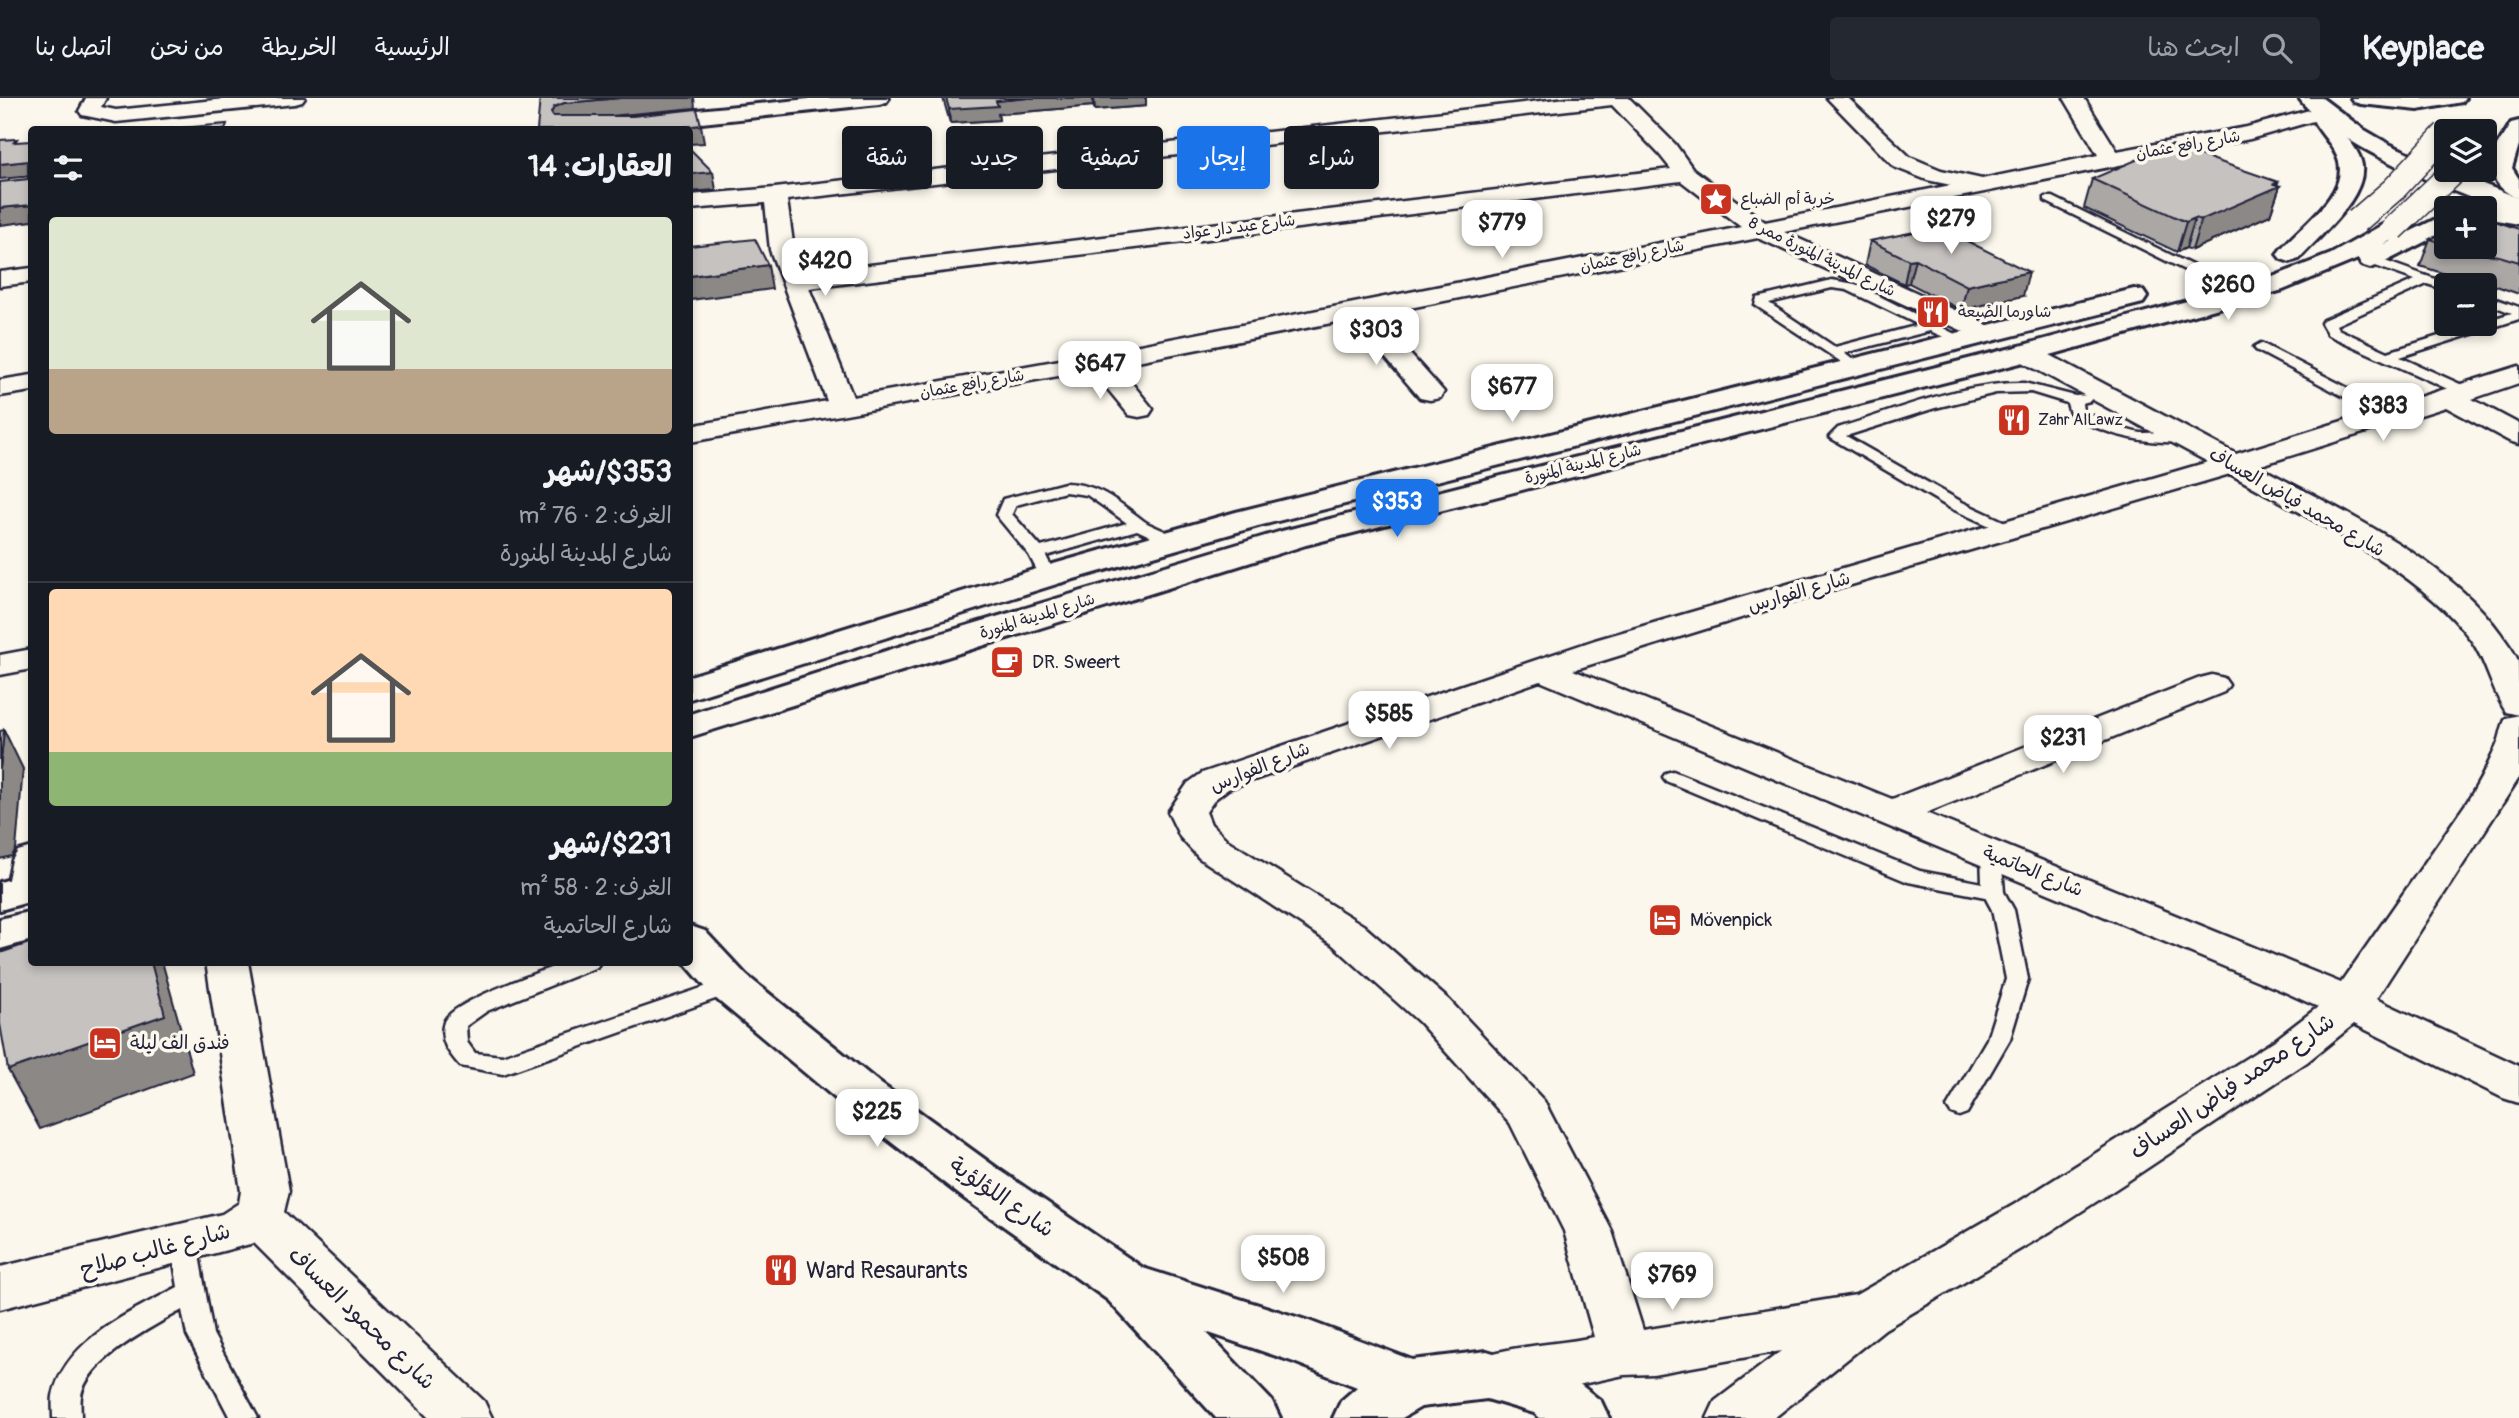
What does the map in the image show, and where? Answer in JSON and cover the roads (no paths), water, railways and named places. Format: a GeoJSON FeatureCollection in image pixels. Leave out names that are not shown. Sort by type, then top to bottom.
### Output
{"type":"FeatureCollection","features":[{"type":"Feature","properties":{"kind":"main road"},"geometry":{"type":"LineString","coordinates":[[597,126],[756,104],[879,98]]}},
{"type":"Feature","properties":{"kind":"main road"},"geometry":{"type":"LineString","coordinates":[[2361,98],[2418,104],[2457,115]]}},
{"type":"Feature","properties":{"kind":"main road"},"geometry":{"type":"LineString","coordinates":[[2322,106],[2434,161]]}},
{"type":"Feature","properties":{"kind":"main road"},"geometry":{"type":"LineString","coordinates":[[2322,106],[2388,152],[2484,195],[2519,206]]}},
{"type":"Feature","properties":{"kind":"main road"},"geometry":{"type":"LineString","coordinates":[[2290,254],[2342,198],[2351,181],[2350,162],[2327,127],[2322,106]]}},
{"type":"Feature","properties":{"kind":"main road","name":"شارع المدينة المنورة"},"geometry":{"type":"LineString","coordinates":[[693,687],[1043,565],[1169,540],[1843,360],[1973,337],[2212,278],[2290,254],[2357,220],[2394,189],[2457,115]]}},
{"type":"Feature","properties":{"kind":"main road"},"geometry":{"type":"LineString","coordinates":[[2519,128],[2512,151],[2499,167],[2500,173],[2519,191]]}},
{"type":"Feature","properties":{"kind":"main road","name":"شارع المدينة المنورة"},"geometry":{"type":"LineString","coordinates":[[693,725],[939,646],[1294,538],[2026,353],[2355,260],[2393,229],[2442,182]]}},
{"type":"Feature","properties":{"kind":"main road"},"geometry":{"type":"LineString","coordinates":[[2469,182],[2519,217]]}},
{"type":"Feature","properties":{"kind":"main road"},"geometry":{"type":"LineString","coordinates":[[2484,195],[2519,197]]}},
{"type":"Feature","properties":{"kind":"main road"},"geometry":{"type":"LineString","coordinates":[[2355,260],[2414,240],[2434,228]]}},
{"type":"Feature","properties":{"kind":"main road"},"geometry":{"type":"LineString","coordinates":[[0,934],[24,891]]}},
{"type":"Feature","properties":{"kind":"main road","name":"شارع اللؤلؤية"},"geometry":{"type":"LineString","coordinates":[[693,944],[730,986],[864,1096],[983,1185],[1127,1285],[1252,1418]]}},
{"type":"Feature","properties":{"kind":"main road","name":"شارع اللؤلؤية"},"geometry":{"type":"LineString","coordinates":[[1127,1285],[1309,1344],[1411,1384]]}},
{"type":"Feature","properties":{"kind":"main road"},"geometry":{"type":"LineString","coordinates":[[1361,1418],[1368,1409],[1411,1384],[1488,1376],[1552,1395],[1581,1418]]}},
{"type":"Feature","properties":{"kind":"street"},"geometry":{"type":"LineString","coordinates":[[95,106],[141,115],[295,98]]}},
{"type":"Feature","properties":{"kind":"street"},"geometry":{"type":"LineString","coordinates":[[693,202],[775,195],[1618,98]]}},
{"type":"Feature","properties":{"kind":"street","name":"شارع المدينة المنورة ممر 8"},"geometry":{"type":"LineString","coordinates":[[1618,98],[1667,149],[1685,174],[1760,230],[1973,337]]}},
{"type":"Feature","properties":{"kind":"street"},"geometry":{"type":"LineString","coordinates":[[1837,98],[1902,162],[1934,175],[1987,186]]}},
{"type":"Feature","properties":{"kind":"street"},"geometry":{"type":"LineString","coordinates":[[2074,98],[2111,159]]}},
{"type":"Feature","properties":{"kind":"street","name":"شارع رافع عثمان"},"geometry":{"type":"LineString","coordinates":[[693,433],[1099,361],[1987,186],[2250,133],[2322,106]]}},
{"type":"Feature","properties":{"kind":"street","name":"شارع عبد دار عواد"},"geometry":{"type":"LineString","coordinates":[[794,282],[1685,174]]}},
{"type":"Feature","properties":{"kind":"street"},"geometry":{"type":"LineString","coordinates":[[775,195],[771,251],[794,282],[843,407]]}},
{"type":"Feature","properties":{"kind":"street"},"geometry":{"type":"LineString","coordinates":[[0,279],[28,276]]}},
{"type":"Feature","properties":{"kind":"street"},"geometry":{"type":"LineString","coordinates":[[1358,311],[1430,392]]}},
{"type":"Feature","properties":{"kind":"street","name":"شارع محمد فياض العساف"},"geometry":{"type":"LineString","coordinates":[[2026,353],[2087,397],[2183,438],[2232,464],[2356,533],[2425,578],[2466,613],[2513,669],[2519,704]]}},
{"type":"Feature","properties":{"kind":"street"},"geometry":{"type":"LineString","coordinates":[[1099,361],[1139,410]]}},
{"type":"Feature","properties":{"kind":"street"},"geometry":{"type":"LineString","coordinates":[[2232,464],[2519,374]]}},
{"type":"Feature","properties":{"kind":"street"},"geometry":{"type":"LineString","coordinates":[[0,388],[28,384]]}},
{"type":"Feature","properties":{"kind":"street"},"geometry":{"type":"LineString","coordinates":[[2457,395],[2519,435]]}},
{"type":"Feature","properties":{"kind":"street","name":"شارع الفوارس"},"geometry":{"type":"LineString","coordinates":[[1624,1353],[1588,1231],[1528,1113],[1434,1011],[1348,934],[1213,849],[1190,824],[1187,812],[1201,791],[1214,781],[1663,630],[2232,464]]}},
{"type":"Feature","properties":{"kind":"street"},"geometry":{"type":"LineString","coordinates":[[0,665],[28,660]]}},
{"type":"Feature","properties":{"kind":"street","name":"شارع الحاتمية"},"geometry":{"type":"LineString","coordinates":[[1542,670],[1892,813],[1992,873],[2350,1003],[2519,1086]]}},
{"type":"Feature","properties":{"kind":"street"},"geometry":{"type":"LineString","coordinates":[[1892,813],[2212,685]]}},
{"type":"Feature","properties":{"kind":"street","name":"شارع محمد فياض العساف"},"geometry":{"type":"LineString","coordinates":[[1734,1418],[1867,1314],[2034,1217],[2108,1170],[2291,1051],[2350,1003],[2416,902],[2484,806],[2504,772],[2519,735],[2519,726]]}},
{"type":"Feature","properties":{"kind":"street"},"geometry":{"type":"LineString","coordinates":[[228,966],[265,1191],[265,1207],[259,1218]]}},
{"type":"Feature","properties":{"kind":"street","name":"شارع غالب صلاح"},"geometry":{"type":"LineString","coordinates":[[0,1289],[233,1231],[259,1218]]}},
{"type":"Feature","properties":{"kind":"street","name":"شارع محمود العساف"},"geometry":{"type":"LineString","coordinates":[[259,1218],[465,1418]]}},
{"type":"Feature","properties":{"kind":"street","name":"شارع محمد فياض العساف"},"geometry":{"type":"LineString","coordinates":[[1488,1376],[1559,1367],[1624,1353],[1653,1352],[1867,1314]]}},
{"type":"Feature","properties":{"kind":"lane"},"geometry":{"type":"LineString","coordinates":[[2049,199],[2212,278]]}},
{"type":"Feature","properties":{"kind":"lane"},"geometry":{"type":"LineString","coordinates":[[2355,260],[2434,282]]}},
{"type":"Feature","properties":{"kind":"lane"},"geometry":{"type":"LineString","coordinates":[[2427,279],[2328,323],[2333,332],[2388,356],[2457,395]]}},
{"type":"Feature","properties":{"kind":"lane"},"geometry":{"type":"LineString","coordinates":[[1932,326],[1843,360],[1762,305],[1762,300],[1832,285],[1850,287],[1932,326],[1973,337]]}},
{"type":"Feature","properties":{"kind":"lane"},"geometry":{"type":"LineString","coordinates":[[2497,304],[2519,313]]}},
{"type":"Feature","properties":{"kind":"lane"},"geometry":{"type":"LineString","coordinates":[[2388,356],[2519,313]]}},
{"type":"Feature","properties":{"kind":"lane"},"geometry":{"type":"LineString","coordinates":[[2261,347],[2389,415]]}},
{"type":"Feature","properties":{"kind":"lane"},"geometry":{"type":"LineString","coordinates":[[2010,530],[1956,505],[1836,437],[1843,431],[1976,393],[2018,387],[2087,397]]}},
{"type":"Feature","properties":{"kind":"lane"},"geometry":{"type":"LineString","coordinates":[[1139,525],[1043,565],[1004,515],[1009,502],[1036,492],[1068,485],[1091,489],[1116,504],[1139,525],[1169,540]]}},
{"type":"Feature","properties":{"kind":"lane"},"geometry":{"type":"LineString","coordinates":[[1673,777],[1915,877],[1992,873],[2003,910],[2017,979],[1998,1039],[1959,1107]]}},
{"type":"Feature","properties":{"kind":"lane"},"geometry":{"type":"LineString","coordinates":[[579,966],[479,1005],[455,1023],[456,1044],[468,1060],[503,1065],[730,986]]}},
{"type":"Feature","properties":{"kind":"lane"},"geometry":{"type":"LineString","coordinates":[[184,1244],[200,1335],[244,1418]]}},
{"type":"Feature","properties":{"kind":"lane"},"geometry":{"type":"LineString","coordinates":[[67,1418],[65,1405],[77,1370],[111,1339],[192,1292]]}},
{"type":"Feature","properties":{"kind":"place","name":"خربة أم الضباع"},"geometry":{"type":"Point","coordinates":[1716,199]}},
{"type":"Feature","properties":{"kind":"place","name":"شاورما الضيعة"},"geometry":{"type":"Point","coordinates":[1933,312]}},
{"type":"Feature","properties":{"kind":"place","name":"Zahr AlLawz"},"geometry":{"type":"Point","coordinates":[2014,420]}},
{"type":"Feature","properties":{"kind":"place","name":"DR. Sweert"},"geometry":{"type":"Point","coordinates":[1007,662]}},
{"type":"Feature","properties":{"kind":"place","name":"Mövenpick"},"geometry":{"type":"Point","coordinates":[1665,920]}},
{"type":"Feature","properties":{"kind":"place","name":"فندق الف ليلة"},"geometry":{"type":"Point","coordinates":[105,1043]}},
{"type":"Feature","properties":{"kind":"place","name":"Ward Resaurants"},"geometry":{"type":"Point","coordinates":[781,1270]}}]}
